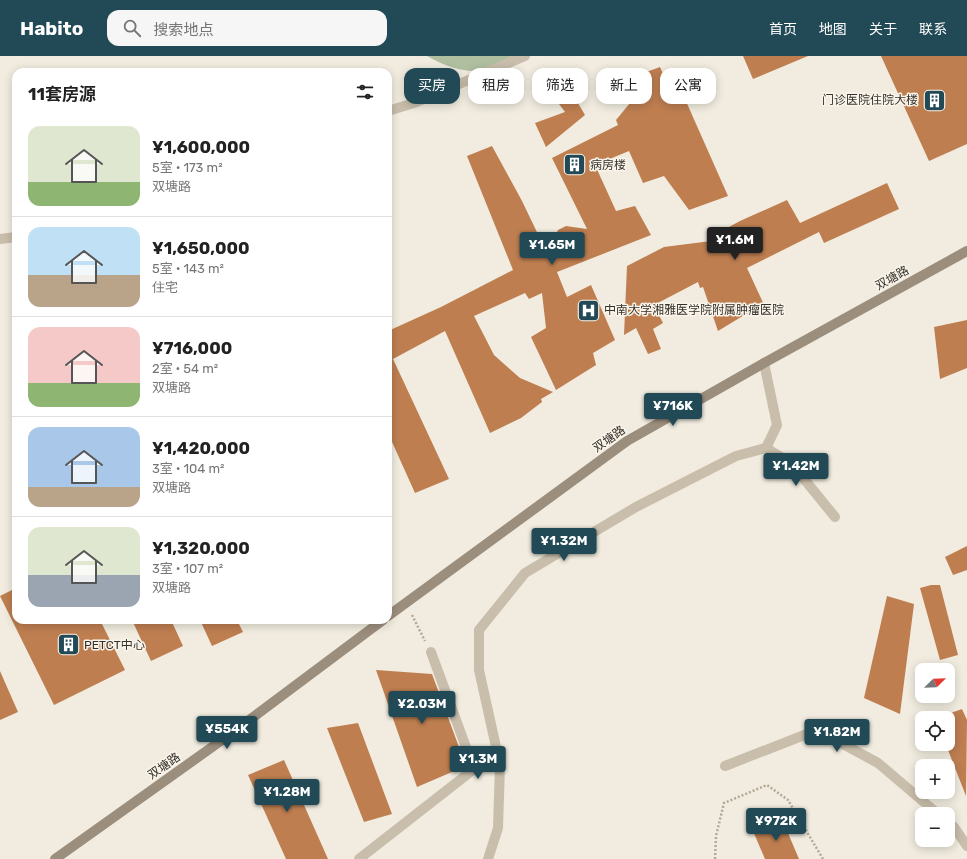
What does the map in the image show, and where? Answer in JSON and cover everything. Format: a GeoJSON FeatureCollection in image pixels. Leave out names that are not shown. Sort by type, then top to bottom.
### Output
{"type":"FeatureCollection","features":[{"type":"Feature","properties":{"kind":"street"},"geometry":{"type":"LineString","coordinates":[[392,110],[417,102],[525,56]]}},
{"type":"Feature","properties":{"kind":"street"},"geometry":{"type":"LineString","coordinates":[[0,239],[12,238]]}},
{"type":"Feature","properties":{"kind":"street","name":"双塘路"},"geometry":{"type":"LineString","coordinates":[[392,613],[627,442],[764,362],[967,251]]}},
{"type":"Feature","properties":{"kind":"street"},"geometry":{"type":"LineString","coordinates":[[764,362],[777,425],[766,448]]}},
{"type":"Feature","properties":{"kind":"street"},"geometry":{"type":"LineString","coordinates":[[488,859],[498,828],[500,765],[479,670],[479,630],[525,573],[636,506],[736,456],[766,448],[791,463],[835,517]]}},
{"type":"Feature","properties":{"kind":"street","name":"双塘路"},"geometry":{"type":"LineString","coordinates":[[55,859],[236,730],[378,624]]}},
{"type":"Feature","properties":{"kind":"street"},"geometry":{"type":"LineString","coordinates":[[359,859],[474,769],[431,652]]}},
{"type":"Feature","properties":{"kind":"street"},"geometry":{"type":"LineString","coordinates":[[725,766],[817,730],[878,763],[930,807]]}},
{"type":"Feature","properties":{"kind":"street"},"geometry":{"type":"LineString","coordinates":[[955,828],[967,846]]}},
{"type":"Feature","properties":{"kind":"path"},"geometry":{"type":"LineString","coordinates":[[405,603],[431,652]]}},
{"type":"Feature","properties":{"kind":"path"},"geometry":{"type":"LineString","coordinates":[[715,859],[716,836],[724,803],[767,785],[788,800],[823,859]]}},
{"type":"Feature","properties":{"kind":"green space"},"geometry":{"type":"Polygon","coordinates":[[[427,56],[513,56],[487,68],[468,68],[468,71],[460,68],[453,68],[427,56]]]}},
{"type":"Feature","properties":{"kind":"building"},"geometry":{"type":"Polygon","coordinates":[[[743,56],[808,56],[753,79],[743,56]]]}},
{"type":"Feature","properties":{"kind":"building","name":"门诊医院住院大楼"},"geometry":{"type":"Polygon","coordinates":[[[881,56],[967,56],[967,144],[929,161],[881,56]]]}},
{"type":"Feature","properties":{"kind":"building"},"geometry":{"type":"Polygon","coordinates":[[[660,67],[660,104],[687,104],[728,196],[689,210],[664,176],[643,183],[629,151],[595,165],[616,211],[635,206],[651,235],[557,272],[567,297],[591,285],[615,340],[593,353],[596,365],[556,390],[531,337],[546,328],[542,293],[529,299],[525,293],[474,316],[494,355],[520,378],[553,392],[541,399],[542,402],[521,418],[490,433],[445,331],[393,359],[449,479],[415,493],[392,442],[392,329],[441,307],[513,270],[467,156],[492,146],[522,201],[547,253],[558,230],[566,226],[587,229],[552,158],[618,125],[616,120],[629,104],[652,104],[652,70],[660,67]]]}},
{"type":"Feature","properties":{"kind":"building"},"geometry":{"type":"Polygon","coordinates":[[[559,104],[579,104],[585,115],[546,147],[535,123],[565,112],[559,104]]]}},
{"type":"Feature","properties":{"kind":"building"},"geometry":{"type":"Polygon","coordinates":[[[887,183],[899,209],[824,243],[819,232],[747,268],[766,309],[746,314],[718,331],[703,287],[700,288],[698,282],[654,305],[663,323],[653,329],[661,349],[648,354],[636,328],[624,335],[627,266],[664,247],[719,240],[716,234],[740,221],[787,200],[800,223],[887,183]]]}},
{"type":"Feature","properties":{"kind":"building"},"geometry":{"type":"Polygon","coordinates":[[[967,320],[967,368],[940,379],[934,327],[967,320]]]}},
{"type":"Feature","properties":{"kind":"building"},"geometry":{"type":"Polygon","coordinates":[[[967,546],[967,570],[953,575],[945,557],[967,546]]]}},
{"type":"Feature","properties":{"kind":"building"},"geometry":{"type":"Polygon","coordinates":[[[931,585],[940,585],[958,655],[940,660],[920,588],[931,585]]]}},
{"type":"Feature","properties":{"kind":"building","name":"PETCT中心"},"geometry":{"type":"Polygon","coordinates":[[[12,590],[12,620],[0,596],[12,590]]]}},
{"type":"Feature","properties":{"kind":"building"},"geometry":{"type":"Polygon","coordinates":[[[887,596],[914,604],[900,714],[864,698],[887,596]]]}},
{"type":"Feature","properties":{"kind":"building","name":"PETCT中心"},"geometry":{"type":"Polygon","coordinates":[[[14,624],[102,624],[125,670],[54,705],[14,624]]]}},
{"type":"Feature","properties":{"kind":"building"},"geometry":{"type":"Polygon","coordinates":[[[134,624],[173,624],[183,646],[151,661],[134,624]]]}},
{"type":"Feature","properties":{"kind":"building"},"geometry":{"type":"Polygon","coordinates":[[[202,624],[239,624],[243,632],[212,646],[202,624]]]}},
{"type":"Feature","properties":{"kind":"building"},"geometry":{"type":"Polygon","coordinates":[[[376,670],[432,674],[466,766],[417,787],[376,670]]]}},
{"type":"Feature","properties":{"kind":"building"},"geometry":{"type":"Polygon","coordinates":[[[0,671],[18,712],[0,720],[0,671]]]}},
{"type":"Feature","properties":{"kind":"building"},"geometry":{"type":"Polygon","coordinates":[[[962,709],[967,720],[966,796],[955,768],[955,759],[952,759],[948,751],[955,751],[955,712],[962,709]]]}},
{"type":"Feature","properties":{"kind":"building"},"geometry":{"type":"Polygon","coordinates":[[[358,723],[392,814],[364,822],[327,728],[358,723]]]}},
{"type":"Feature","properties":{"kind":"building"},"geometry":{"type":"Polygon","coordinates":[[[284,760],[328,859],[286,859],[248,775],[284,760]]]}},
{"type":"Feature","properties":{"kind":"building"},"geometry":{"type":"Polygon","coordinates":[[[782,819],[799,859],[765,859],[753,831],[782,819]]]}},
{"type":"Feature","properties":{"kind":"place","name":"门诊医院住院大楼"},"geometry":{"type":"Point","coordinates":[934,100]}},
{"type":"Feature","properties":{"kind":"place","name":"病房楼"},"geometry":{"type":"Point","coordinates":[575,165]}},
{"type":"Feature","properties":{"kind":"place","name":"中南大学湘雅医学院附属肿瘤医院"},"geometry":{"type":"Point","coordinates":[589,310]}},
{"type":"Feature","properties":{"kind":"place","name":"PETCT中心"},"geometry":{"type":"Point","coordinates":[69,645]}}]}
